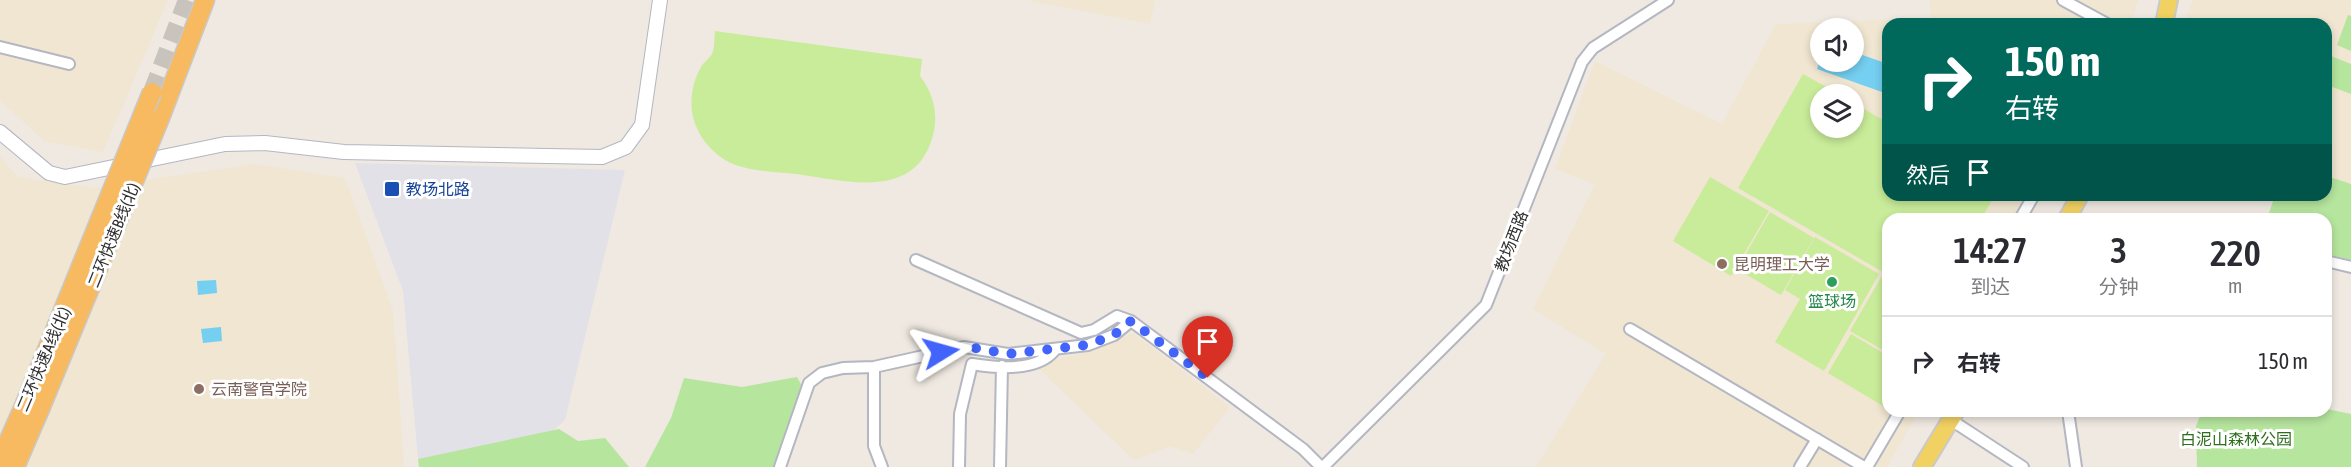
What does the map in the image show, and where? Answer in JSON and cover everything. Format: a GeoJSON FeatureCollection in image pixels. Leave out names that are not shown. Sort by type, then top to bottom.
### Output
{"type":"FeatureCollection","features":[{"type":"Feature","properties":{"kind":"highway","name":"二环快速B线(北)"},"geometry":{"type":"LineString","coordinates":[[15,467],[32,406],[160,118],[205,0]]}},
{"type":"Feature","properties":{"kind":"highway"},"geometry":{"type":"LineString","coordinates":[[190,44],[210,0]]}},
{"type":"Feature","properties":{"kind":"highway","name":"二环快速A线(北)"},"geometry":{"type":"LineString","coordinates":[[0,460],[32,406],[153,92]]}},
{"type":"Feature","properties":{"kind":"main road"},"geometry":{"type":"LineString","coordinates":[[2165,18],[2169,0]]}},
{"type":"Feature","properties":{"kind":"main road"},"geometry":{"type":"LineString","coordinates":[[1922,467],[1952,417]]}},
{"type":"Feature","properties":{"kind":"street"},"geometry":{"type":"LineString","coordinates":[[0,132],[50,173],[65,177],[225,144],[265,143],[344,152],[602,157],[626,147],[642,125],[660,0]]}},
{"type":"Feature","properties":{"kind":"street","name":"教场西路"},"geometry":{"type":"LineString","coordinates":[[1322,467],[1486,305],[1582,62],[1593,48],[1668,0]]}},
{"type":"Feature","properties":{"kind":"street"},"geometry":{"type":"LineString","coordinates":[[2063,0],[2096,18]]}},
{"type":"Feature","properties":{"kind":"street"},"geometry":{"type":"LineString","coordinates":[[2110,18],[2113,13]]}},
{"type":"Feature","properties":{"kind":"street"},"geometry":{"type":"LineString","coordinates":[[0,47],[69,64]]}},
{"type":"Feature","properties":{"kind":"street"},"geometry":{"type":"LineString","coordinates":[[916,260],[1081,333],[1094,330],[1117,316],[1131,321],[1303,449],[1322,467]]}},
{"type":"Feature","properties":{"kind":"street"},"geometry":{"type":"LineString","coordinates":[[2332,262],[2351,267]]}},
{"type":"Feature","properties":{"kind":"street"},"geometry":{"type":"LineString","coordinates":[[780,467],[809,383],[829,370],[874,367],[964,346],[1008,354],[1088,345],[1114,335],[1131,321]]}},
{"type":"Feature","properties":{"kind":"street"},"geometry":{"type":"LineString","coordinates":[[1630,329],[1865,467],[1895,417]]}},
{"type":"Feature","properties":{"kind":"street"},"geometry":{"type":"LineString","coordinates":[[959,467],[960,414],[972,364],[1002,366],[1033,364],[1050,357],[1056,349]]}},
{"type":"Feature","properties":{"kind":"street"},"geometry":{"type":"LineString","coordinates":[[1000,467],[1002,366]]}},
{"type":"Feature","properties":{"kind":"street"},"geometry":{"type":"LineString","coordinates":[[874,367],[874,446],[882,467]]}},
{"type":"Feature","properties":{"kind":"street"},"geometry":{"type":"LineString","coordinates":[[1954,417],[2024,467]]}},
{"type":"Feature","properties":{"kind":"street"},"geometry":{"type":"LineString","coordinates":[[2069,417],[2076,467]]}},
{"type":"Feature","properties":{"kind":"street"},"geometry":{"type":"LineString","coordinates":[[1800,467],[1817,439]]}},
{"type":"Feature","properties":{"kind":"shaded area"},"geometry":{"type":"Polygon","coordinates":[[[0,0],[168,0],[103,152],[44,141],[0,100],[0,0]]]}},
{"type":"Feature","properties":{"kind":"shaded area"},"geometry":{"type":"Polygon","coordinates":[[[1026,0],[1155,0],[1150,24],[1026,0]]]}},
{"type":"Feature","properties":{"kind":"shaded area","name":"昆明理工大学"},"geometry":{"type":"Polygon","coordinates":[[[1930,0],[2138,0],[2133,18],[1931,18],[1930,0]]]}},
{"type":"Feature","properties":{"kind":"shaded area"},"geometry":{"type":"Polygon","coordinates":[[[2193,0],[2351,0],[2351,260],[2332,255],[2332,213],[2269,213],[2273,201],[2332,201],[2332,18],[2186,18],[2193,0]]]}},
{"type":"Feature","properties":{"kind":"shaded area","name":"昆明理工大学"},"geometry":{"type":"Polygon","coordinates":[[[1882,20],[1882,201],[2038,201],[2032,213],[1882,213],[1882,417],[1916,417],[1887,467],[1536,467],[1606,354],[1533,309],[1595,184],[1555,169],[1595,61],[1722,124],[1776,24],[1810,23],[1810,72],[1864,72],[1864,21],[1882,20]]]}},
{"type":"Feature","properties":{"kind":"shaded area","name":"云南警官学院"},"geometry":{"type":"Polygon","coordinates":[[[0,157],[18,177],[94,188],[254,164],[345,178],[393,311],[404,467],[0,467],[0,157]]]}},
{"type":"Feature","properties":{"kind":"shaded area"},"geometry":{"type":"Polygon","coordinates":[[[355,163],[625,170],[565,420],[513,467],[418,459],[403,291],[355,163]]]}},
{"type":"Feature","properties":{"kind":"shaded area"},"geometry":{"type":"Polygon","coordinates":[[[1133,333],[1230,407],[1193,454],[1170,446],[1134,460],[1037,367],[1060,358],[1088,352],[1133,333]]]}},
{"type":"Feature","properties":{"kind":"green space"},"geometry":{"type":"Polygon","coordinates":[[[2348,15],[2351,16],[2351,51],[2337,45],[2348,15]]]}},
{"type":"Feature","properties":{"kind":"green space"},"geometry":{"type":"Polygon","coordinates":[[[715,31],[922,59],[920,76],[931,95],[935,116],[934,131],[926,154],[913,169],[897,178],[878,182],[837,180],[760,170],[741,167],[725,160],[709,146],[701,135],[692,110],[694,82],[703,64],[712,54],[715,31]]]}},
{"type":"Feature","properties":{"kind":"green space"},"geometry":{"type":"Polygon","coordinates":[[[2332,56],[2351,64],[2351,94],[2332,87],[2332,56]]]}},
{"type":"Feature","properties":{"kind":"green space"},"geometry":{"type":"Polygon","coordinates":[[[1803,74],[1821,84],[1810,84],[1810,138],[1864,138],[1864,109],[1882,119],[1882,201],[1992,201],[1984,213],[1882,213],[1882,272],[1738,188],[1803,74]]]}},
{"type":"Feature","properties":{"kind":"green space"},"geometry":{"type":"Polygon","coordinates":[[[1710,177],[1769,211],[1731,276],[1673,241],[1710,177]]]}},
{"type":"Feature","properties":{"kind":"green space"},"geometry":{"type":"Polygon","coordinates":[[[2332,178],[2351,184],[2351,260],[2332,255],[2332,213],[2269,213],[2273,201],[2332,201],[2332,178]]]}},
{"type":"Feature","properties":{"kind":"green space"},"geometry":{"type":"Polygon","coordinates":[[[1770,212],[1814,238],[1781,295],[1737,269],[1770,212]]]}},
{"type":"Feature","properties":{"kind":"green space","name":"篮球场"},"geometry":{"type":"Polygon","coordinates":[[[1815,237],[1879,274],[1824,371],[1775,342],[1800,299],[1785,290],[1815,237]]]}},
{"type":"Feature","properties":{"kind":"green space"},"geometry":{"type":"Polygon","coordinates":[[[1882,276],[1882,350],[1850,331],[1882,276]]]}},
{"type":"Feature","properties":{"kind":"green space"},"geometry":{"type":"Polygon","coordinates":[[[1851,334],[1882,352],[1882,405],[1828,373],[1851,334]]]}},
{"type":"Feature","properties":{"kind":"green space"},"geometry":{"type":"Polygon","coordinates":[[[797,377],[802,386],[775,467],[645,467],[671,418],[684,378],[742,387],[797,377]]]}},
{"type":"Feature","properties":{"kind":"green space","name":"白泥山森林公园"},"geometry":{"type":"Polygon","coordinates":[[[2332,410],[2351,414],[2351,467],[2197,467],[2196,426],[2200,417],[2332,417],[2332,410]]]}},
{"type":"Feature","properties":{"kind":"green space"},"geometry":{"type":"Polygon","coordinates":[[[559,429],[578,441],[605,438],[629,467],[419,467],[418,459],[559,429]]]}},
{"type":"Feature","properties":{"kind":"water"},"geometry":{"type":"Polygon","coordinates":[[[1864,56],[1882,62],[1882,92],[1825,72],[1864,72],[1864,56]]]}},
{"type":"Feature","properties":{"kind":"water"},"geometry":{"type":"Polygon","coordinates":[[[216,280],[217,293],[198,295],[197,281],[216,280]]]}},
{"type":"Feature","properties":{"kind":"water"},"geometry":{"type":"Polygon","coordinates":[[[221,327],[222,341],[203,343],[201,329],[221,327]]]}},
{"type":"Feature","properties":{"kind":"tunnel"},"geometry":{"type":"LineString","coordinates":[[152,92],[187,0]]}},
{"type":"Feature","properties":{"kind":"place","name":"教场北路"},"geometry":{"type":"Point","coordinates":[392,189]}},
{"type":"Feature","properties":{"kind":"place","name":"昆明理工大学"},"geometry":{"type":"Point","coordinates":[1722,264]}},
{"type":"Feature","properties":{"kind":"place","name":"篮球场"},"geometry":{"type":"Point","coordinates":[1832,282]}},
{"type":"Feature","properties":{"kind":"place","name":"云南警官学院"},"geometry":{"type":"Point","coordinates":[199,389]}},
{"type":"Feature","properties":{"kind":"route"},"geometry":{"type":"LineString","coordinates":[[941,352],[964,346],[1008,354],[1037,353],[1088,345],[1114,335],[1131,321],[1208,378]]}}]}
